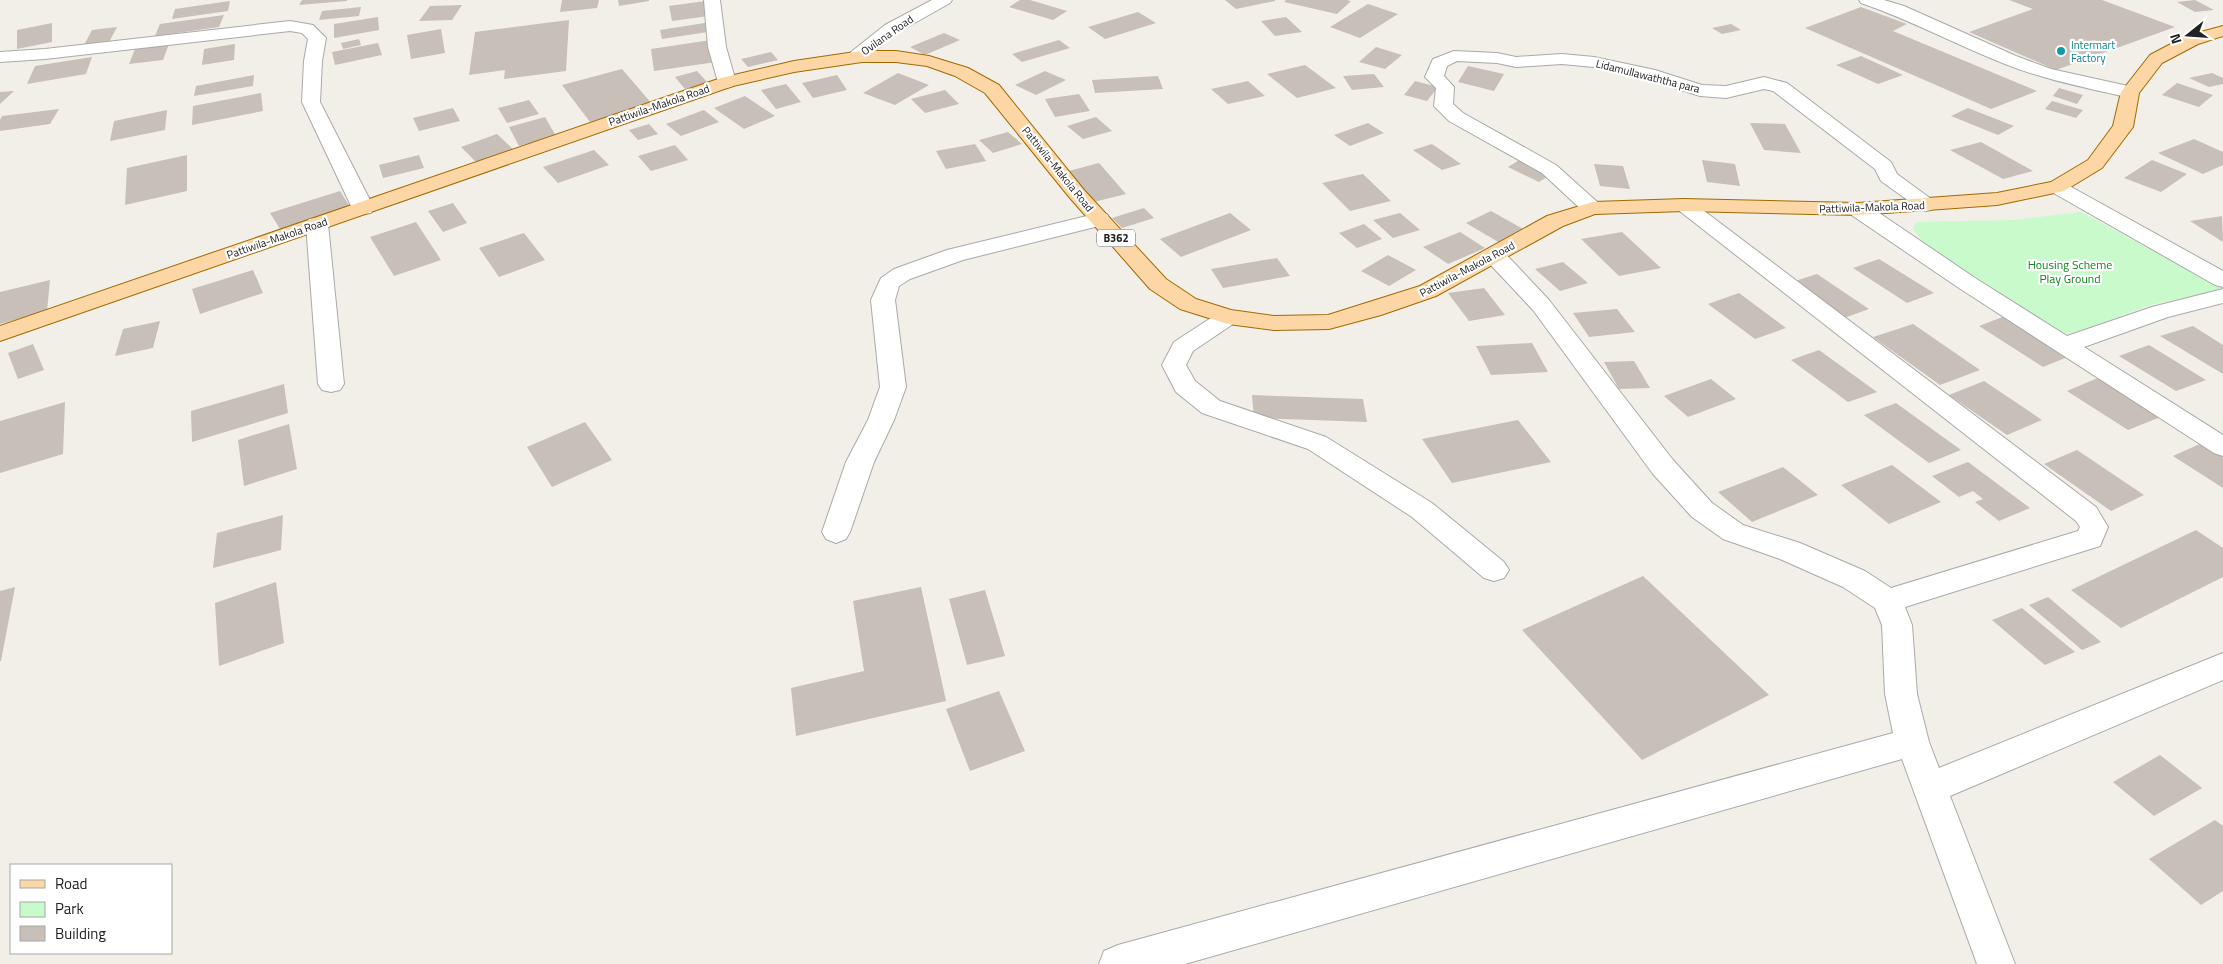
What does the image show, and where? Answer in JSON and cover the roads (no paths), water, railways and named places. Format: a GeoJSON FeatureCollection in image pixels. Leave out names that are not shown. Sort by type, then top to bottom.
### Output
{"type":"FeatureCollection","features":[{"type":"Feature","properties":{"kind":"main road","name":"Pattiwila-Makola Road"},"geometry":{"type":"LineString","coordinates":[[0,334],[727,82],[816,61],[881,55],[932,62],[977,78],[992,89],[1099,219],[1158,284],[1188,304],[1228,317],[1274,323],[1329,322],[1428,291],[1555,221],[1593,208],[1684,205],[1858,209],[1997,199],[2057,187],[2095,164],[2123,127],[2130,92],[2156,59],[2192,40],[2223,31]]}},
{"type":"Feature","properties":{"kind":"street"},"geometry":{"type":"LineString","coordinates":[[712,0],[717,47],[727,82]]}},
{"type":"Feature","properties":{"kind":"street","name":"Ovilana Road"},"geometry":{"type":"LineString","coordinates":[[857,56],[891,29],[944,0]]}},
{"type":"Feature","properties":{"kind":"street"},"geometry":{"type":"LineString","coordinates":[[1867,0],[1898,10],[2010,60],[2046,73],[2130,92]]}},
{"type":"Feature","properties":{"kind":"street"},"geometry":{"type":"LineString","coordinates":[[0,57],[45,54],[280,27],[307,29],[317,38],[313,61],[312,102],[363,208]]}},
{"type":"Feature","properties":{"kind":"street","name":"Lidamullawaththa para"},"geometry":{"type":"LineString","coordinates":[[1593,208],[1549,169],[1456,117],[1443,106],[1445,87],[1434,77],[1439,63],[1454,56],[1497,58],[1516,62],[1562,59],[1594,62],[1649,74],[1700,90],[1726,92],[1764,83],[1780,87],[1884,166],[1888,177],[1927,205]]}},
{"type":"Feature","properties":{"kind":"street"},"geometry":{"type":"LineString","coordinates":[[2057,187],[2223,280]]}},
{"type":"Feature","properties":{"kind":"street"},"geometry":{"type":"LineString","coordinates":[[1684,205],[2086,514],[2094,527],[2090,538],[1887,601]]}},
{"type":"Feature","properties":{"kind":"street"},"geometry":{"type":"LineString","coordinates":[[1858,209],[1967,284],[2223,447]]}},
{"type":"Feature","properties":{"kind":"street"},"geometry":{"type":"LineString","coordinates":[[836,532],[860,462],[881,420],[894,387],[882,300],[888,283],[902,274],[955,255],[1099,219]]}},
{"type":"Feature","properties":{"kind":"street"},"geometry":{"type":"LineString","coordinates":[[317,224],[331,384]]}},
{"type":"Feature","properties":{"kind":"street"},"geometry":{"type":"LineString","coordinates":[[1494,255],[1541,305],[1663,467],[1702,510],[1733,532],[1790,551],[1854,578],[1887,601],[1897,625],[1901,694],[1912,742],[1996,964]]}},
{"type":"Feature","properties":{"kind":"street"},"geometry":{"type":"LineString","coordinates":[[2064,345],[2160,312],[2223,296]]}},
{"type":"Feature","properties":{"kind":"street"},"geometry":{"type":"LineString","coordinates":[[1228,317],[1183,347],[1174,365],[1185,386],[1211,407],[1317,443],[1422,510],[1494,570]]}},
{"type":"Feature","properties":{"kind":"street"},"geometry":{"type":"LineString","coordinates":[[1930,788],[2223,666]]}},
{"type":"Feature","properties":{"kind":"street"},"geometry":{"type":"LineString","coordinates":[[1118,964],[1912,742]]}},
{"type":"Feature","properties":{"kind":"place","name":"Intermart Factory"},"geometry":{"type":"Point","coordinates":[2061,51]}},
{"type":"Feature","properties":{"kind":"park label","name":"Housing Scheme Play Ground"},"geometry":{"type":"Point","coordinates":[2070,272]}}]}
